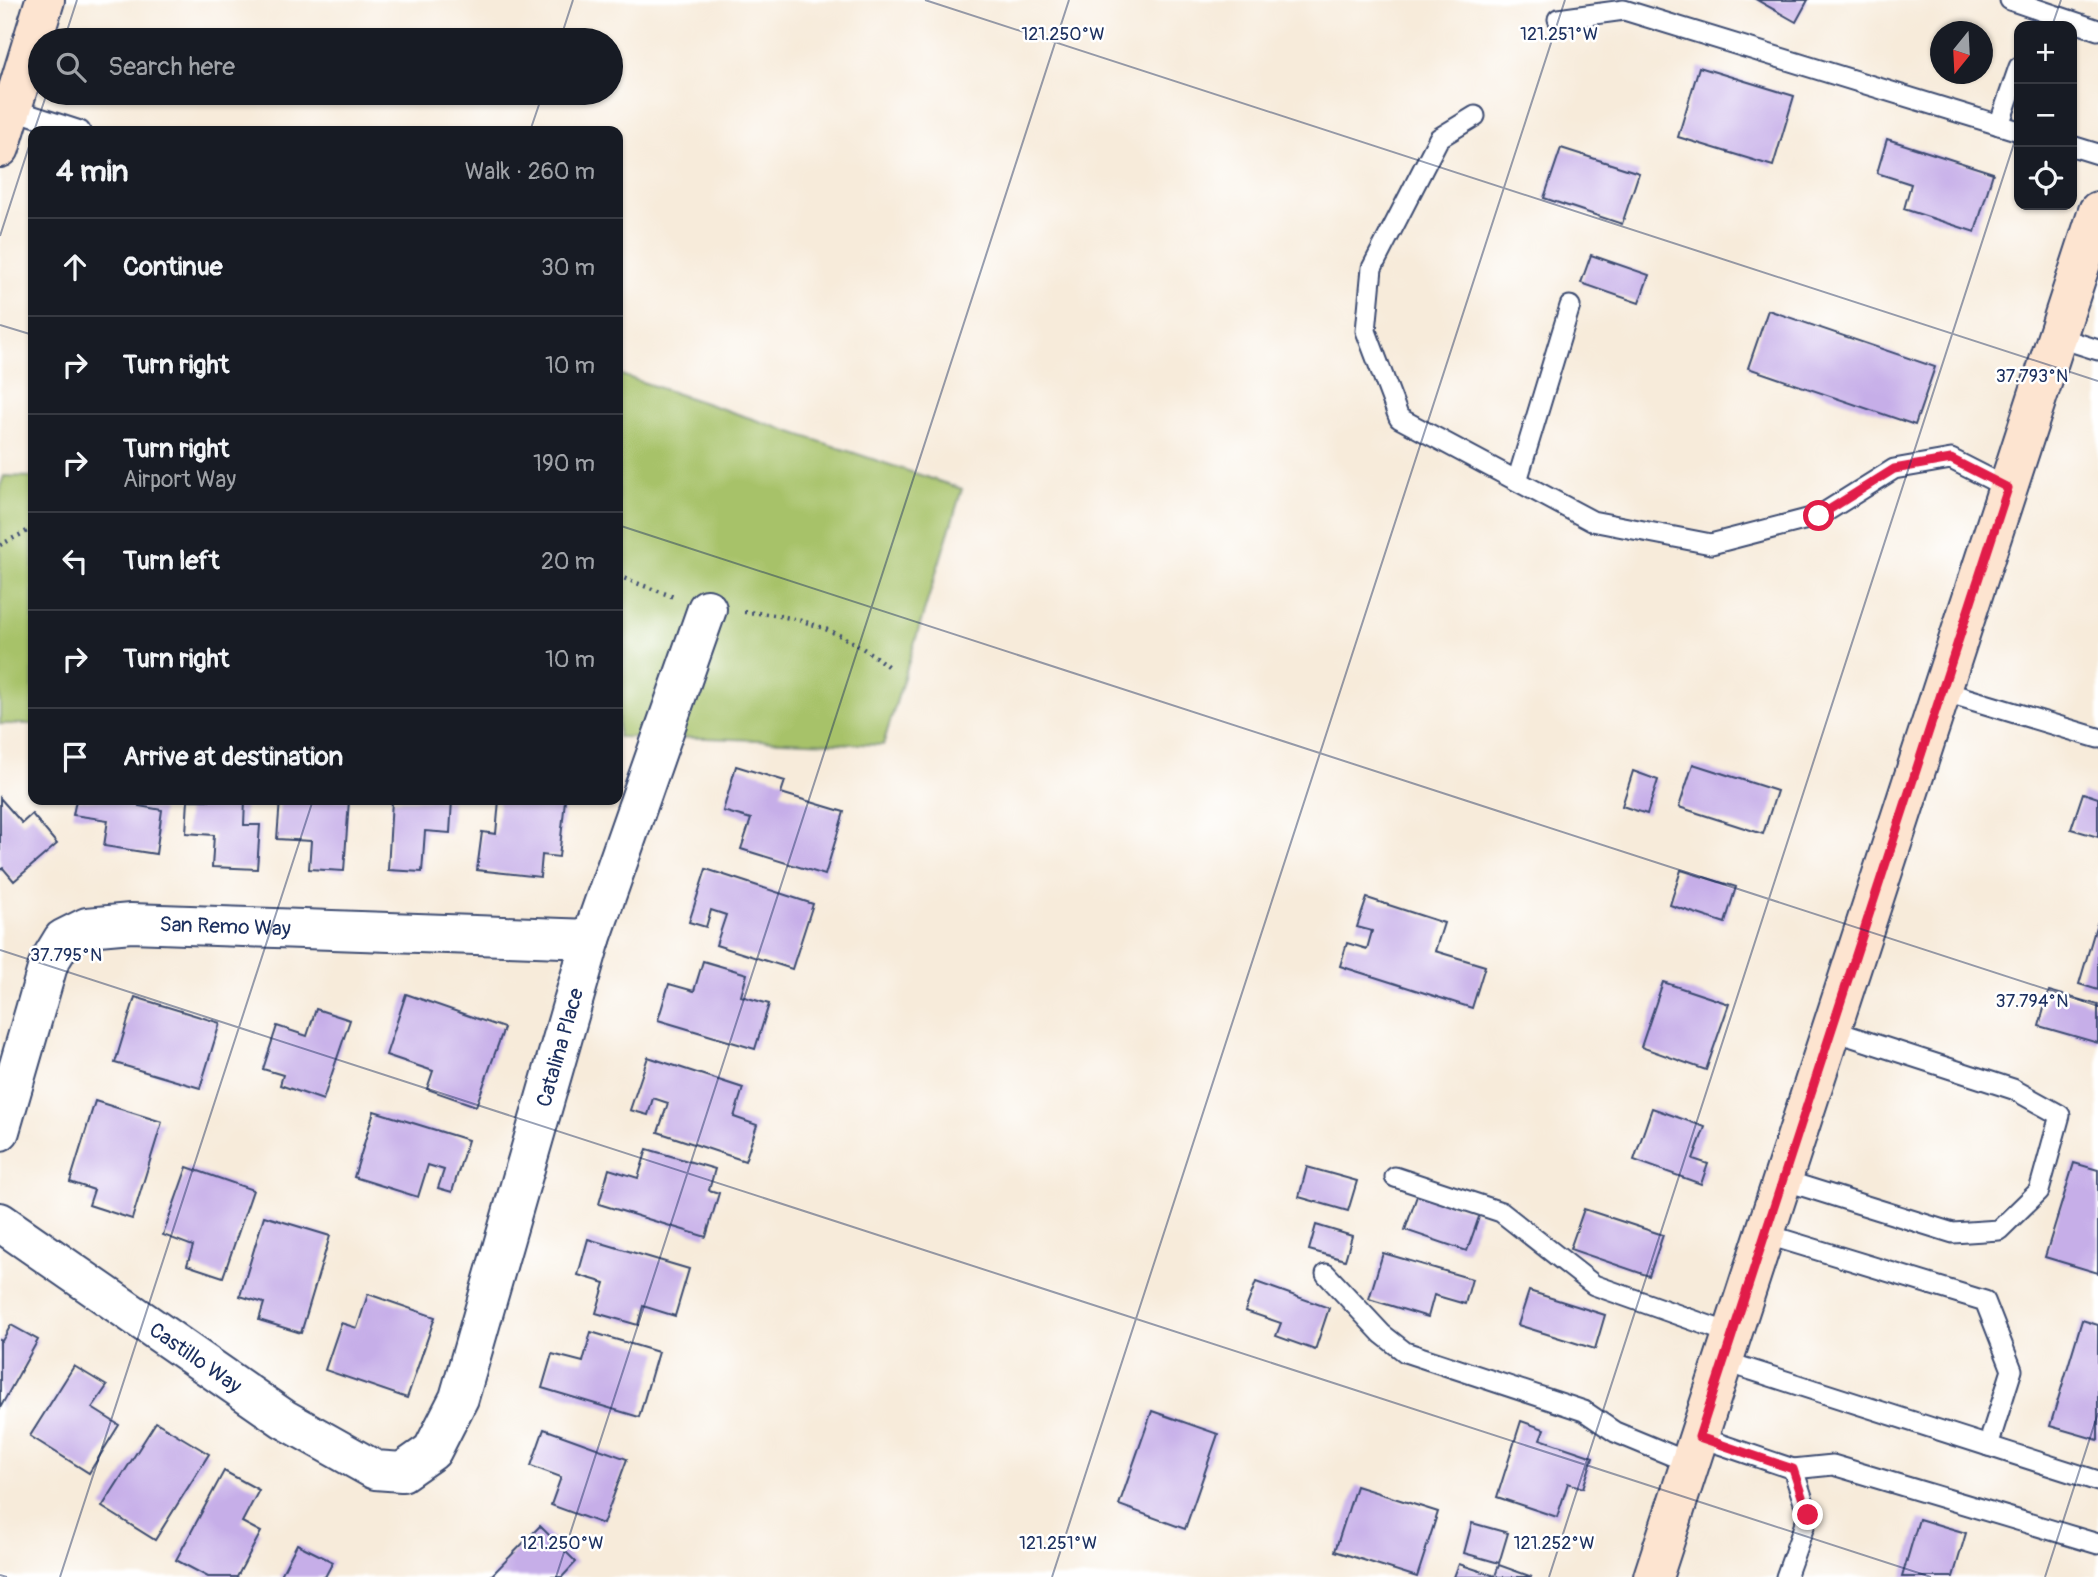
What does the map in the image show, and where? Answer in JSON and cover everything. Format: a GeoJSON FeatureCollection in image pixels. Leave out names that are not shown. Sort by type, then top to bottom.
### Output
{"type":"FeatureCollection","features":[{"type":"Feature","properties":{"kind":"main road"},"geometry":{"type":"LineString","coordinates":[[37,28],[45,0]]}},
{"type":"Feature","properties":{"kind":"main road"},"geometry":{"type":"LineString","coordinates":[[0,148],[28,56]]}},
{"type":"Feature","properties":{"kind":"main road"},"geometry":{"type":"LineString","coordinates":[[1653,1577],[2098,211]]}},
{"type":"Feature","properties":{"kind":"street","name":"Catalina Place"},"geometry":{"type":"LineString","coordinates":[[402,1472],[432,1451],[459,1398],[591,939],[707,609]]}},
{"type":"Feature","properties":{"kind":"street","name":"San Remo Way"},"geometry":{"type":"LineString","coordinates":[[0,1131],[49,962],[63,939],[86,927],[131,923],[591,939]]}},
{"type":"Feature","properties":{"kind":"street","name":"Castillo Way"},"geometry":{"type":"LineString","coordinates":[[0,1222],[284,1419],[375,1470],[402,1472]]}},
{"type":"Feature","properties":{"kind":"lane"},"geometry":{"type":"LineString","coordinates":[[2010,0],[2036,18],[2098,30]]}},
{"type":"Feature","properties":{"kind":"lane"},"geometry":{"type":"LineString","coordinates":[[1558,19],[1624,9],[2014,130]]}},
{"type":"Feature","properties":{"kind":"lane"},"geometry":{"type":"LineString","coordinates":[[1999,125],[2014,81]]}},
{"type":"Feature","properties":{"kind":"lane"},"geometry":{"type":"LineString","coordinates":[[12,109],[65,126]]}},
{"type":"Feature","properties":{"kind":"lane"},"geometry":{"type":"LineString","coordinates":[[1475,116],[1439,138],[1372,268],[1366,331],[1399,418],[1592,521],[1711,544],[1819,516],[1894,469],[1951,459],[2008,488]]}},
{"type":"Feature","properties":{"kind":"lane"},"geometry":{"type":"LineString","coordinates":[[2075,147],[2098,154]]}},
{"type":"Feature","properties":{"kind":"lane"},"geometry":{"type":"LineString","coordinates":[[1517,481],[1570,306]]}},
{"type":"Feature","properties":{"kind":"lane"},"geometry":{"type":"LineString","coordinates":[[2057,337],[2098,350]]}},
{"type":"Feature","properties":{"kind":"lane"},"geometry":{"type":"LineString","coordinates":[[1942,691],[2098,738]]}},
{"type":"Feature","properties":{"kind":"lane"},"geometry":{"type":"LineString","coordinates":[[1783,1180],[1954,1233],[1998,1230],[2039,1191],[2060,1115],[2013,1089],[1831,1030]]}},
{"type":"Feature","properties":{"kind":"lane"},"geometry":{"type":"LineString","coordinates":[[1395,1177],[1502,1212],[1594,1285],[1728,1348],[1988,1446],[2098,1481]]}},
{"type":"Feature","properties":{"kind":"lane"},"geometry":{"type":"LineString","coordinates":[[1765,1234],[1984,1301],[2012,1370],[1988,1446]]}},
{"type":"Feature","properties":{"kind":"lane"},"geometry":{"type":"LineString","coordinates":[[1325,1274],[1382,1334],[1405,1352],[1584,1410],[1615,1432],[1793,1469],[1833,1465],[2098,1544]]}},
{"type":"Feature","properties":{"kind":"lane"},"geometry":{"type":"LineString","coordinates":[[1786,1577],[1808,1515],[1793,1469]]}},
{"type":"Feature","properties":{"kind":"path"},"geometry":{"type":"LineString","coordinates":[[0,545],[28,531]]}},
{"type":"Feature","properties":{"kind":"path"},"geometry":{"type":"LineString","coordinates":[[623,578],[707,609],[779,614],[827,629],[862,645],[890,668]]}},
{"type":"Feature","properties":{"kind":"green space"},"geometry":{"type":"Polygon","coordinates":[[[623,376],[962,489],[883,745],[623,737],[623,376]]]}},
{"type":"Feature","properties":{"kind":"green space"},"geometry":{"type":"Polygon","coordinates":[[[4,476],[28,477],[28,724],[0,724],[0,487],[4,476]]]}},
{"type":"Feature","properties":{"kind":"building"},"geometry":{"type":"Polygon","coordinates":[[[1757,0],[1808,0],[1796,22],[1757,0]]]}},
{"type":"Feature","properties":{"kind":"building"},"geometry":{"type":"Polygon","coordinates":[[[1699,67],[1794,96],[1773,166],[1678,137],[1699,67]]]}},
{"type":"Feature","properties":{"kind":"building"},"geometry":{"type":"Polygon","coordinates":[[[1887,139],[1993,173],[1975,232],[1904,209],[1911,184],[1877,173],[1887,139]]]}},
{"type":"Feature","properties":{"kind":"building"},"geometry":{"type":"Polygon","coordinates":[[[1561,148],[1639,173],[1622,224],[1544,198],[1561,148]]]}},
{"type":"Feature","properties":{"kind":"building"},"geometry":{"type":"Polygon","coordinates":[[[1591,255],[1649,275],[1639,303],[1581,283],[1591,255]]]}},
{"type":"Feature","properties":{"kind":"building"},"geometry":{"type":"Polygon","coordinates":[[[1768,310],[1935,367],[1915,425],[1748,368],[1768,310]]]}},
{"type":"Feature","properties":{"kind":"building"},"geometry":{"type":"Polygon","coordinates":[[[1693,764],[1777,791],[1763,834],[1679,807],[1693,764]]]}},
{"type":"Feature","properties":{"kind":"building"},"geometry":{"type":"Polygon","coordinates":[[[736,766],[785,781],[781,793],[844,812],[825,875],[741,849],[751,819],[723,811],[736,766]]]}},
{"type":"Feature","properties":{"kind":"building"},"geometry":{"type":"Polygon","coordinates":[[[1633,771],[1658,780],[1647,814],[1622,806],[1633,771]]]}},
{"type":"Feature","properties":{"kind":"building"},"geometry":{"type":"Polygon","coordinates":[[[2083,793],[2098,798],[2098,837],[2071,829],[2083,793]]]}},
{"type":"Feature","properties":{"kind":"building"},"geometry":{"type":"Polygon","coordinates":[[[0,798],[22,823],[32,814],[57,844],[14,881],[3,868],[0,870],[0,798]]]}},
{"type":"Feature","properties":{"kind":"building"},"geometry":{"type":"Polygon","coordinates":[[[75,805],[139,805],[162,810],[156,854],[104,846],[108,820],[73,815],[75,805]]]}},
{"type":"Feature","properties":{"kind":"building"},"geometry":{"type":"Polygon","coordinates":[[[188,805],[245,805],[244,825],[260,825],[257,869],[212,867],[214,835],[186,833],[188,805]]]}},
{"type":"Feature","properties":{"kind":"building"},"geometry":{"type":"Polygon","coordinates":[[[280,805],[349,805],[344,871],[309,869],[311,841],[277,839],[280,805]]]}},
{"type":"Feature","properties":{"kind":"building"},"geometry":{"type":"Polygon","coordinates":[[[392,805],[452,805],[450,833],[425,831],[422,872],[388,870],[392,805]]]}},
{"type":"Feature","properties":{"kind":"building"},"geometry":{"type":"Polygon","coordinates":[[[499,805],[564,805],[559,857],[542,855],[540,877],[477,870],[482,832],[496,834],[499,805]]]}},
{"type":"Feature","properties":{"kind":"building"},"geometry":{"type":"Polygon","coordinates":[[[706,869],[813,904],[792,969],[716,945],[726,915],[711,910],[706,927],[689,922],[706,869]]]}},
{"type":"Feature","properties":{"kind":"building"},"geometry":{"type":"Polygon","coordinates":[[[1681,870],[1736,887],[1725,923],[1670,905],[1681,870]]]}},
{"type":"Feature","properties":{"kind":"building"},"geometry":{"type":"Polygon","coordinates":[[[1367,898],[1444,923],[1435,951],[1485,966],[1472,1008],[1340,966],[1347,943],[1367,949],[1372,931],[1357,927],[1367,898]]]}},
{"type":"Feature","properties":{"kind":"building"},"geometry":{"type":"Polygon","coordinates":[[[2098,923],[2098,990],[2079,984],[2098,923]]]}},
{"type":"Feature","properties":{"kind":"building"},"geometry":{"type":"Polygon","coordinates":[[[703,961],[747,974],[741,996],[769,1004],[755,1049],[658,1020],[669,984],[694,991],[703,961]]]}},
{"type":"Feature","properties":{"kind":"building"},"geometry":{"type":"Polygon","coordinates":[[[1663,982],[1729,1004],[1706,1070],[1641,1047],[1663,982]]]}},
{"type":"Feature","properties":{"kind":"building"},"geometry":{"type":"Polygon","coordinates":[[[2049,991],[2098,1005],[2098,1043],[2039,1026],[2049,991]]]}},
{"type":"Feature","properties":{"kind":"building"},"geometry":{"type":"Polygon","coordinates":[[[406,994],[504,1028],[476,1106],[427,1089],[433,1071],[386,1055],[406,994]]]}},
{"type":"Feature","properties":{"kind":"building"},"geometry":{"type":"Polygon","coordinates":[[[135,997],[220,1023],[200,1088],[115,1063],[135,997]]]}},
{"type":"Feature","properties":{"kind":"building"},"geometry":{"type":"Polygon","coordinates":[[[316,1009],[350,1020],[323,1100],[280,1085],[283,1075],[263,1069],[277,1026],[307,1036],[316,1009]]]}},
{"type":"Feature","properties":{"kind":"building"},"geometry":{"type":"Polygon","coordinates":[[[648,1057],[743,1088],[734,1117],[757,1125],[745,1161],[658,1132],[668,1103],[653,1098],[648,1115],[630,1110],[648,1057]]]}},
{"type":"Feature","properties":{"kind":"building"},"geometry":{"type":"Polygon","coordinates":[[[95,1101],[162,1122],[132,1219],[89,1205],[94,1190],[70,1182],[95,1101]]]}},
{"type":"Feature","properties":{"kind":"building"},"geometry":{"type":"Polygon","coordinates":[[[1652,1108],[1705,1127],[1693,1159],[1708,1164],[1701,1184],[1634,1160],[1652,1108]]]}},
{"type":"Feature","properties":{"kind":"building"},"geometry":{"type":"Polygon","coordinates":[[[374,1111],[468,1140],[452,1192],[438,1188],[444,1170],[428,1165],[418,1197],[354,1177],[374,1111]]]}},
{"type":"Feature","properties":{"kind":"building"},"geometry":{"type":"Polygon","coordinates":[[[647,1149],[715,1169],[709,1190],[719,1193],[706,1237],[599,1204],[609,1169],[638,1178],[647,1149]]]}},
{"type":"Feature","properties":{"kind":"building"},"geometry":{"type":"Polygon","coordinates":[[[2074,1163],[2098,1170],[2098,1273],[2045,1257],[2074,1163]]]}},
{"type":"Feature","properties":{"kind":"building"},"geometry":{"type":"Polygon","coordinates":[[[187,1167],[253,1190],[223,1277],[187,1265],[193,1246],[163,1235],[187,1167]]]}},
{"type":"Feature","properties":{"kind":"building"},"geometry":{"type":"Polygon","coordinates":[[[1307,1167],[1357,1181],[1348,1211],[1299,1197],[1307,1167]]]}},
{"type":"Feature","properties":{"kind":"building"},"geometry":{"type":"Polygon","coordinates":[[[1418,1193],[1480,1214],[1467,1251],[1405,1230],[1418,1193]]]}},
{"type":"Feature","properties":{"kind":"building"},"geometry":{"type":"Polygon","coordinates":[[[1584,1209],[1663,1235],[1649,1276],[1570,1249],[1584,1209]]]}},
{"type":"Feature","properties":{"kind":"building"},"geometry":{"type":"Polygon","coordinates":[[[264,1216],[330,1236],[301,1333],[259,1320],[264,1303],[240,1296],[264,1216]]]}},
{"type":"Feature","properties":{"kind":"building"},"geometry":{"type":"Polygon","coordinates":[[[1316,1225],[1352,1236],[1345,1260],[1309,1250],[1316,1225]]]}},
{"type":"Feature","properties":{"kind":"building"},"geometry":{"type":"Polygon","coordinates":[[[588,1239],[689,1269],[675,1316],[643,1306],[638,1325],[596,1313],[605,1283],[578,1275],[588,1239]]]}},
{"type":"Feature","properties":{"kind":"building"},"geometry":{"type":"Polygon","coordinates":[[[1383,1253],[1472,1279],[1465,1304],[1434,1295],[1428,1317],[1369,1299],[1383,1253]]]}},
{"type":"Feature","properties":{"kind":"building"},"geometry":{"type":"Polygon","coordinates":[[[1256,1282],[1329,1308],[1315,1350],[1276,1336],[1281,1323],[1245,1311],[1256,1282]]]}},
{"type":"Feature","properties":{"kind":"building"},"geometry":{"type":"Polygon","coordinates":[[[1529,1291],[1605,1315],[1595,1349],[1518,1325],[1529,1291]]]}},
{"type":"Feature","properties":{"kind":"building"},"geometry":{"type":"Polygon","coordinates":[[[368,1294],[435,1317],[407,1398],[325,1370],[341,1323],[357,1328],[368,1294]]]}},
{"type":"Feature","properties":{"kind":"building"},"geometry":{"type":"Polygon","coordinates":[[[2082,1320],[2098,1325],[2098,1440],[2050,1426],[2082,1320]]]}},
{"type":"Feature","properties":{"kind":"building"},"geometry":{"type":"Polygon","coordinates":[[[11,1325],[38,1340],[0,1408],[0,1340],[2,1341],[11,1325]]]}},
{"type":"Feature","properties":{"kind":"building"},"geometry":{"type":"Polygon","coordinates":[[[591,1332],[658,1352],[639,1417],[542,1388],[552,1354],[583,1362],[591,1332]]]}},
{"type":"Feature","properties":{"kind":"building"},"geometry":{"type":"Polygon","coordinates":[[[74,1366],[107,1386],[92,1408],[119,1425],[89,1473],[30,1436],[74,1366]]]}},
{"type":"Feature","properties":{"kind":"building"},"geometry":{"type":"Polygon","coordinates":[[[1152,1411],[1218,1434],[1185,1529],[1119,1505],[1152,1411]]]}},
{"type":"Feature","properties":{"kind":"building"},"geometry":{"type":"Polygon","coordinates":[[[1521,1421],[1544,1429],[1540,1439],[1593,1457],[1583,1488],[1568,1483],[1557,1517],[1497,1497],[1521,1421]]]}},
{"type":"Feature","properties":{"kind":"building"},"geometry":{"type":"Polygon","coordinates":[[[156,1422],[209,1454],[155,1540],[102,1507],[156,1422]]]}},
{"type":"Feature","properties":{"kind":"building"},"geometry":{"type":"Polygon","coordinates":[[[544,1429],[627,1459],[603,1524],[551,1505],[561,1477],[531,1466],[544,1429]]]}},
{"type":"Feature","properties":{"kind":"building"},"geometry":{"type":"Polygon","coordinates":[[[224,1471],[259,1490],[242,1522],[261,1532],[237,1577],[208,1577],[176,1560],[224,1471]]]}},
{"type":"Feature","properties":{"kind":"building"},"geometry":{"type":"Polygon","coordinates":[[[1356,1486],[1438,1512],[1417,1577],[1335,1551],[1356,1486]]]}},
{"type":"Feature","properties":{"kind":"building"},"geometry":{"type":"Polygon","coordinates":[[[1919,1519],[1966,1533],[1953,1577],[1902,1577],[1919,1519]]]}},
{"type":"Feature","properties":{"kind":"building"},"geometry":{"type":"Polygon","coordinates":[[[1472,1523],[1508,1533],[1499,1563],[1464,1553],[1472,1523]]]}},
{"type":"Feature","properties":{"kind":"building"},"geometry":{"type":"Polygon","coordinates":[[[540,1526],[576,1562],[562,1577],[490,1577],[540,1526]]]}},
{"type":"Feature","properties":{"kind":"building"},"geometry":{"type":"Polygon","coordinates":[[[297,1544],[333,1562],[325,1577],[280,1577],[297,1544]]]}},
{"type":"Feature","properties":{"kind":"building"},"geometry":{"type":"Polygon","coordinates":[[[1459,1564],[1495,1576],[1499,1565],[1532,1577],[1454,1577],[1459,1564]]]}},
{"type":"Feature","properties":{"kind":"route"},"geometry":{"type":"LineString","coordinates":[[1808,1515],[1793,1469],[1699,1437],[2008,488],[1951,459],[1894,469],[1819,516]]}}]}
